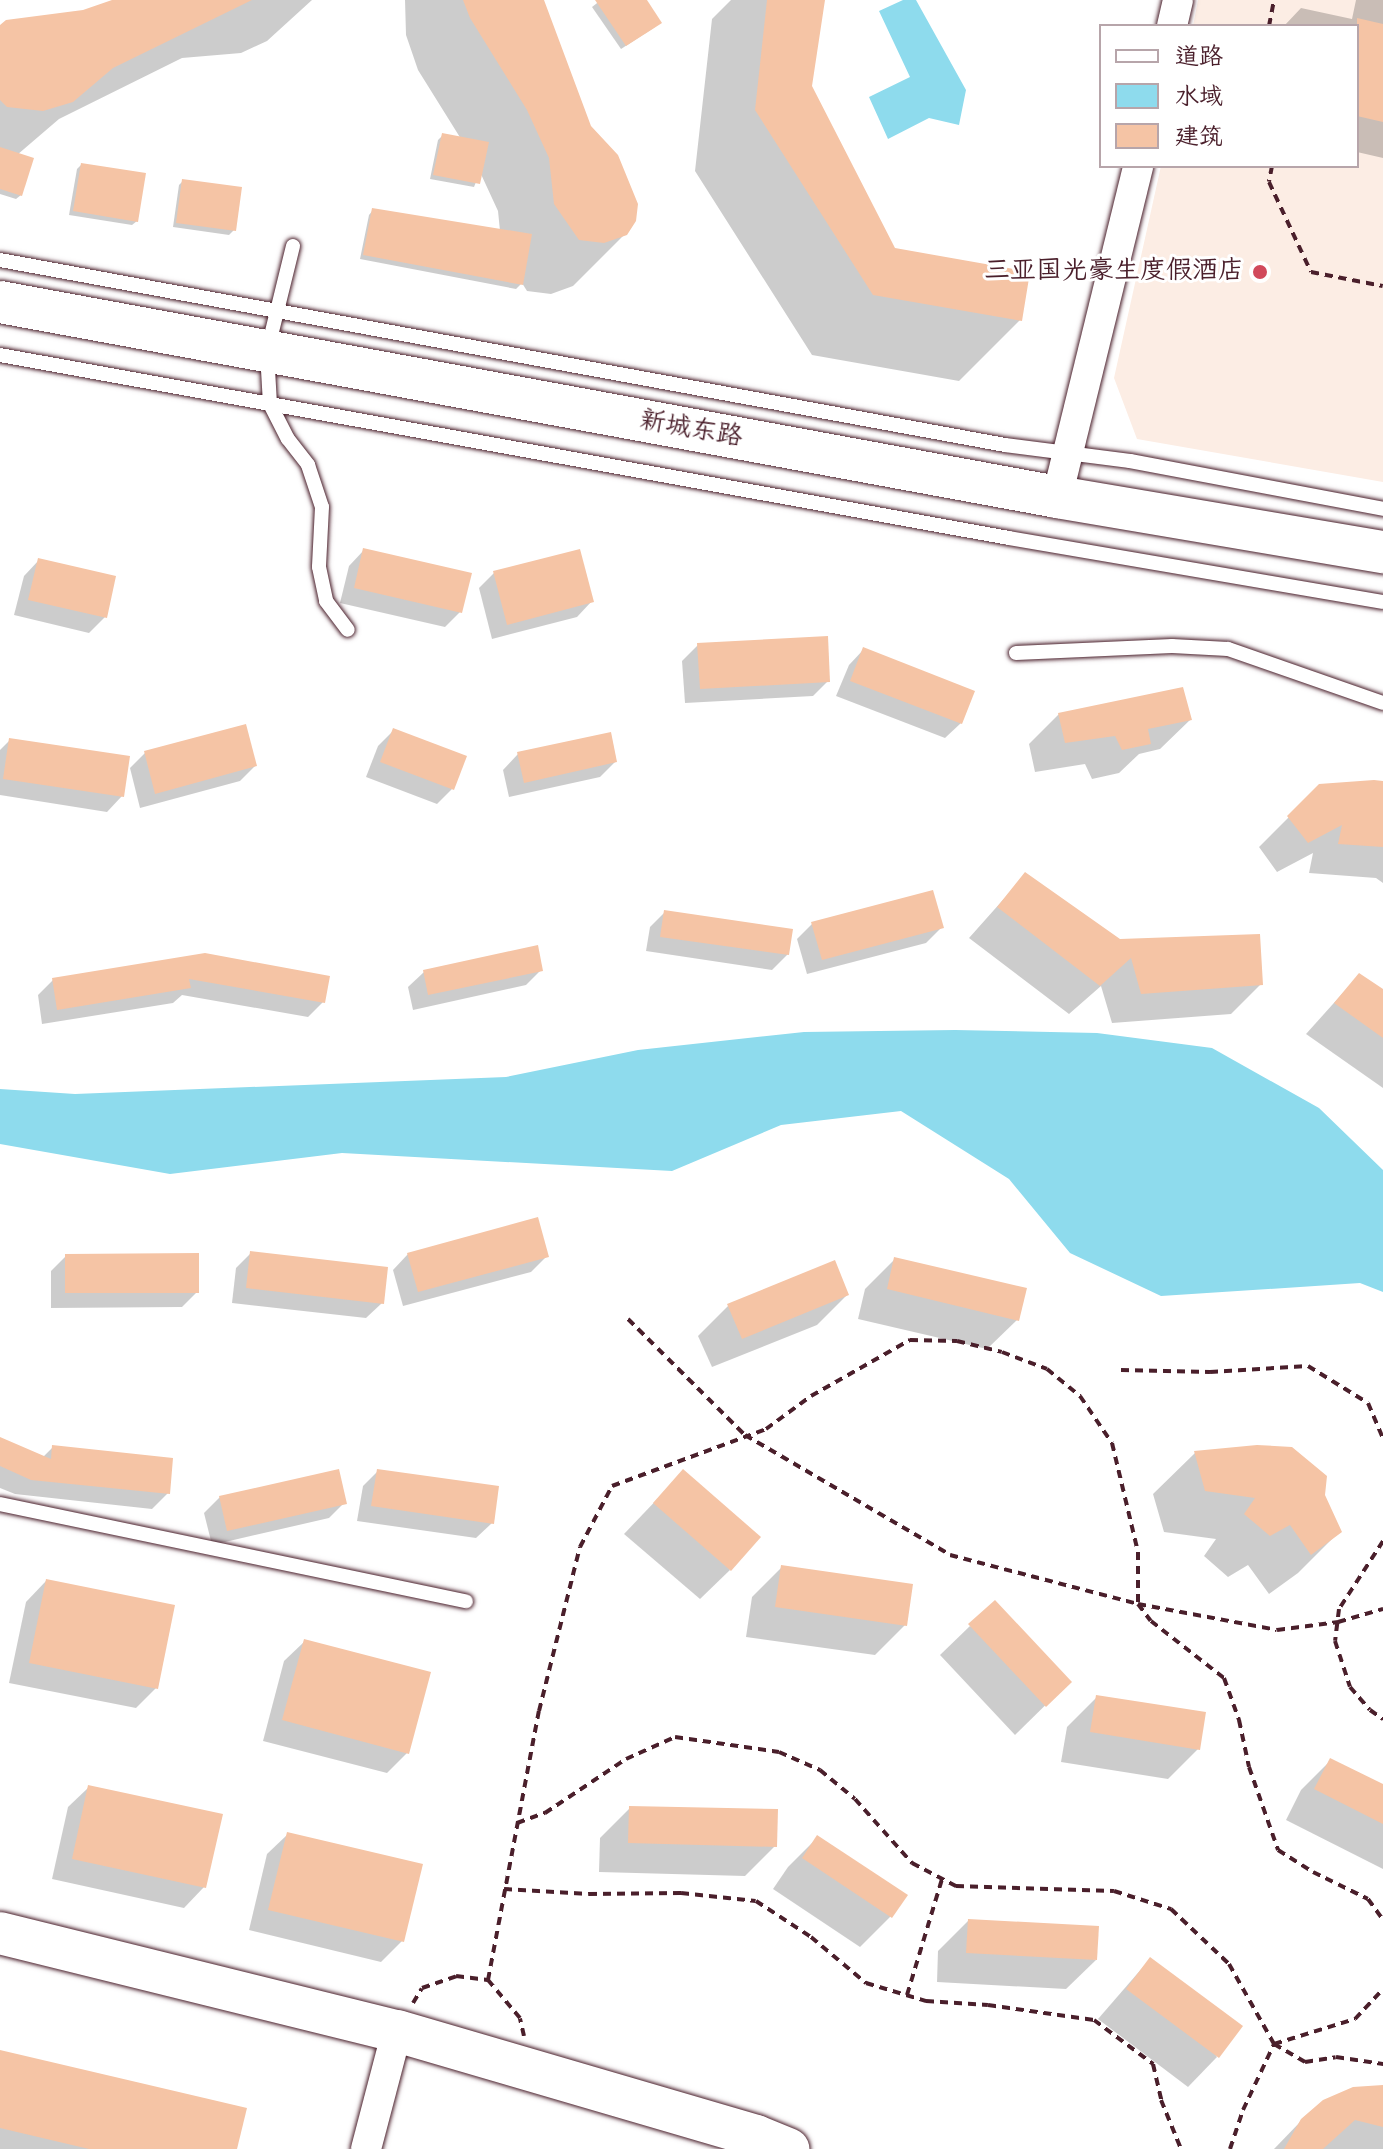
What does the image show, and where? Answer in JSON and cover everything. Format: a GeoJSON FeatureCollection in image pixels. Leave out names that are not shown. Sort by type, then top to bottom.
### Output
{"type":"FeatureCollection","features":[{"type":"Feature","properties":{"kind":"main road","name":"新城东路"},"geometry":{"type":"LineString","coordinates":[[0,302],[1057,497],[1383,552]]}},
{"type":"Feature","properties":{"kind":"main road"},"geometry":{"type":"LineString","coordinates":[[0,1933],[397,2031],[756,2136],[789,2149]]}},
{"type":"Feature","properties":{"kind":"street"},"geometry":{"type":"LineString","coordinates":[[1172,24],[1178,0]]}},
{"type":"Feature","properties":{"kind":"street"},"geometry":{"type":"LineString","coordinates":[[1057,497],[1138,168]]}},
{"type":"Feature","properties":{"kind":"street"},"geometry":{"type":"LineString","coordinates":[[366,2149],[397,2031]]}},
{"type":"Feature","properties":{"kind":"lane"},"geometry":{"type":"LineString","coordinates":[[293,246],[267,352],[270,404],[288,439],[308,465],[322,507],[319,567],[326,601],[348,630]]}},
{"type":"Feature","properties":{"kind":"lane"},"geometry":{"type":"LineString","coordinates":[[0,260],[1005,445],[1068,453],[1383,509]]}},
{"type":"Feature","properties":{"kind":"lane"},"geometry":{"type":"LineString","coordinates":[[0,355],[1383,602]]}},
{"type":"Feature","properties":{"kind":"lane"},"geometry":{"type":"LineString","coordinates":[[1016,653],[1172,646],[1228,649],[1383,703]]}},
{"type":"Feature","properties":{"kind":"lane"},"geometry":{"type":"LineString","coordinates":[[0,1504],[466,1601]]}},
{"type":"Feature","properties":{"kind":"path"},"geometry":{"type":"LineString","coordinates":[[1269,24],[1274,0]]}},
{"type":"Feature","properties":{"kind":"path"},"geometry":{"type":"LineString","coordinates":[[1272,168],[1269,182],[1311,272],[1383,286]]}},
{"type":"Feature","properties":{"kind":"path"},"geometry":{"type":"LineString","coordinates":[[628,1319],[745,1435],[950,1555],[1138,1604],[1277,1630],[1338,1622],[1383,1609]]}},
{"type":"Feature","properties":{"kind":"path"},"geometry":{"type":"LineString","coordinates":[[488,1980],[539,1711],[580,1547],[612,1486],[766,1429],[811,1396],[910,1340],[957,1341],[1002,1352],[1047,1369],[1080,1396],[1112,1443],[1138,1552],[1138,1604],[1151,1621],[1224,1678],[1239,1720],[1249,1767],[1278,1850],[1313,1872],[1368,1899],[1383,1920]]}},
{"type":"Feature","properties":{"kind":"path"},"geometry":{"type":"LineString","coordinates":[[1121,1370],[1210,1372],[1308,1366],[1368,1403],[1383,1439]]}},
{"type":"Feature","properties":{"kind":"path"},"geometry":{"type":"LineString","coordinates":[[1383,1541],[1339,1609],[1335,1641],[1350,1687],[1370,1710],[1383,1719]]}},
{"type":"Feature","properties":{"kind":"path"},"geometry":{"type":"LineString","coordinates":[[517,1823],[545,1813],[626,1759],[675,1737],[779,1752],[820,1770],[855,1799],[912,1863],[956,1886],[1114,1891],[1171,1909],[1229,1964],[1274,2044],[1305,2062],[1336,2057],[1383,2064]]}},
{"type":"Feature","properties":{"kind":"path"},"geometry":{"type":"LineString","coordinates":[[907,1995],[942,1879]]}},
{"type":"Feature","properties":{"kind":"path"},"geometry":{"type":"LineString","coordinates":[[504,1889],[589,1894],[681,1893],[756,1901],[811,1937],[866,1983],[926,2001],[988,2005],[1094,2020],[1153,2064],[1161,2100],[1181,2149]]}},
{"type":"Feature","properties":{"kind":"path"},"geometry":{"type":"LineString","coordinates":[[397,2031],[422,1988],[456,1976],[488,1980],[520,2018],[532,2071]]}},
{"type":"Feature","properties":{"kind":"path"},"geometry":{"type":"LineString","coordinates":[[1230,2149],[1243,2110],[1274,2044],[1355,2019],[1383,1989]]}},
{"type":"Feature","properties":{"kind":"shaded area","name":"三亚国光豪生度假酒店"},"geometry":{"type":"Polygon","coordinates":[[[1198,0],[1383,0],[1383,482],[1137,439],[1114,378],[1161,168],[1359,168],[1359,24],[1193,24],[1198,0]]]}},
{"type":"Feature","properties":{"kind":"water"},"geometry":{"type":"Polygon","coordinates":[[[903,0],[916,0],[966,90],[959,125],[929,118],[888,139],[869,97],[910,77],[879,11],[903,0]]]}},
{"type":"Feature","properties":{"kind":"water"},"geometry":{"type":"Polygon","coordinates":[[[955,1030],[1097,1033],[1212,1048],[1319,1108],[1383,1170],[1383,1292],[1360,1283],[1161,1296],[1070,1253],[1009,1179],[901,1111],[781,1125],[672,1171],[342,1153],[170,1174],[0,1144],[0,1089],[75,1094],[506,1077],[638,1050],[804,1032],[955,1030]]]}},
{"type":"Feature","properties":{"kind":"building"},"geometry":{"type":"Polygon","coordinates":[[[112,0],[252,0],[113,68],[73,102],[43,111],[7,107],[0,100],[0,25],[6,20],[83,10],[112,0]]]}},
{"type":"Feature","properties":{"kind":"building"},"geometry":{"type":"Polygon","coordinates":[[[463,0],[544,0],[591,126],[618,155],[638,204],[636,221],[627,235],[604,243],[579,240],[554,204],[549,158],[527,110],[470,18],[463,0]]]}},
{"type":"Feature","properties":{"kind":"building"},"geometry":{"type":"Polygon","coordinates":[[[595,0],[647,0],[662,23],[626,46],[595,0]]]}},
{"type":"Feature","properties":{"kind":"building"},"geometry":{"type":"Polygon","coordinates":[[[767,0],[825,0],[812,86],[895,248],[1030,272],[1022,321],[873,295],[755,110],[767,0]]]}},
{"type":"Feature","properties":{"kind":"building"},"geometry":{"type":"Polygon","coordinates":[[[1357,18],[1383,24],[1383,122],[1359,116],[1357,18]]]}},
{"type":"Feature","properties":{"kind":"building"},"geometry":{"type":"Polygon","coordinates":[[[442,133],[489,142],[480,184],[433,175],[442,133]]]}},
{"type":"Feature","properties":{"kind":"building"},"geometry":{"type":"Polygon","coordinates":[[[0,147],[34,158],[22,196],[0,189],[0,147]]]}},
{"type":"Feature","properties":{"kind":"building"},"geometry":{"type":"Polygon","coordinates":[[[81,163],[146,173],[138,222],[73,211],[81,163]]]}},
{"type":"Feature","properties":{"kind":"building"},"geometry":{"type":"Polygon","coordinates":[[[182,179],[242,187],[236,231],[176,223],[182,179]]]}},
{"type":"Feature","properties":{"kind":"building"},"geometry":{"type":"Polygon","coordinates":[[[372,208],[532,234],[523,285],[363,255],[372,208]]]}},
{"type":"Feature","properties":{"kind":"building"},"geometry":{"type":"Polygon","coordinates":[[[363,548],[472,573],[462,613],[354,588],[363,548]]]}},
{"type":"Feature","properties":{"kind":"building"},"geometry":{"type":"Polygon","coordinates":[[[580,549],[594,602],[507,625],[493,571],[580,549]]]}},
{"type":"Feature","properties":{"kind":"building"},"geometry":{"type":"Polygon","coordinates":[[[38,558],[116,576],[107,618],[28,600],[38,558]]]}},
{"type":"Feature","properties":{"kind":"building"},"geometry":{"type":"Polygon","coordinates":[[[828,636],[830,682],[700,689],[697,643],[828,636]]]}},
{"type":"Feature","properties":{"kind":"building"},"geometry":{"type":"Polygon","coordinates":[[[863,647],[975,691],[962,724],[850,681],[863,647]]]}},
{"type":"Feature","properties":{"kind":"building"},"geometry":{"type":"Polygon","coordinates":[[[1183,687],[1192,720],[1148,729],[1151,744],[1122,750],[1115,736],[1065,743],[1058,713],[1183,687]]]}},
{"type":"Feature","properties":{"kind":"building"},"geometry":{"type":"Polygon","coordinates":[[[246,724],[257,766],[155,794],[144,751],[246,724]]]}},
{"type":"Feature","properties":{"kind":"building"},"geometry":{"type":"Polygon","coordinates":[[[393,728],[467,756],[454,790],[380,762],[393,728]]]}},
{"type":"Feature","properties":{"kind":"building"},"geometry":{"type":"Polygon","coordinates":[[[611,732],[617,762],[524,783],[517,752],[611,732]]]}},
{"type":"Feature","properties":{"kind":"building"},"geometry":{"type":"Polygon","coordinates":[[[9,738],[130,756],[124,797],[3,779],[9,738]]]}},
{"type":"Feature","properties":{"kind":"building"},"geometry":{"type":"Polygon","coordinates":[[[1383,781],[1383,847],[1338,844],[1342,825],[1308,843],[1287,816],[1319,784],[1383,781]]]}},
{"type":"Feature","properties":{"kind":"building"},"geometry":{"type":"Polygon","coordinates":[[[1025,872],[1120,939],[1260,934],[1263,985],[1141,994],[1131,958],[1100,986],[997,907],[1025,872]]]}},
{"type":"Feature","properties":{"kind":"building"},"geometry":{"type":"Polygon","coordinates":[[[933,890],[944,928],[822,960],[811,922],[933,890]]]}},
{"type":"Feature","properties":{"kind":"building"},"geometry":{"type":"Polygon","coordinates":[[[664,910],[793,929],[789,955],[660,937],[664,910]]]}},
{"type":"Feature","properties":{"kind":"building"},"geometry":{"type":"Polygon","coordinates":[[[538,945],[543,971],[428,995],[423,970],[538,945]]]}},
{"type":"Feature","properties":{"kind":"building"},"geometry":{"type":"Polygon","coordinates":[[[205,953],[330,976],[325,1003],[189,979],[191,988],[57,1010],[52,978],[205,953]]]}},
{"type":"Feature","properties":{"kind":"building"},"geometry":{"type":"Polygon","coordinates":[[[1359,973],[1383,989],[1383,1038],[1334,1003],[1359,973]]]}},
{"type":"Feature","properties":{"kind":"building"},"geometry":{"type":"Polygon","coordinates":[[[538,1217],[549,1257],[418,1292],[407,1253],[538,1217]]]}},
{"type":"Feature","properties":{"kind":"building"},"geometry":{"type":"Polygon","coordinates":[[[250,1251],[388,1267],[384,1304],[246,1288],[250,1251]]]}},
{"type":"Feature","properties":{"kind":"building"},"geometry":{"type":"Polygon","coordinates":[[[199,1253],[199,1293],[65,1293],[65,1254],[199,1253]]]}},
{"type":"Feature","properties":{"kind":"building"},"geometry":{"type":"Polygon","coordinates":[[[894,1257],[1027,1288],[1019,1321],[887,1289],[894,1257]]]}},
{"type":"Feature","properties":{"kind":"building"},"geometry":{"type":"Polygon","coordinates":[[[835,1260],[849,1295],[742,1339],[727,1304],[835,1260]]]}},
{"type":"Feature","properties":{"kind":"building"},"geometry":{"type":"Polygon","coordinates":[[[0,1437],[51,1459],[52,1445],[173,1458],[170,1494],[31,1480],[0,1466],[0,1437]]]}},
{"type":"Feature","properties":{"kind":"building"},"geometry":{"type":"Polygon","coordinates":[[[1257,1445],[1292,1447],[1327,1476],[1325,1495],[1342,1532],[1311,1555],[1290,1525],[1270,1536],[1244,1514],[1255,1498],[1205,1491],[1194,1451],[1257,1445]]]}},
{"type":"Feature","properties":{"kind":"building"},"geometry":{"type":"Polygon","coordinates":[[[339,1469],[347,1504],[227,1531],[219,1496],[339,1469]]]}},
{"type":"Feature","properties":{"kind":"building"},"geometry":{"type":"Polygon","coordinates":[[[377,1469],[499,1486],[494,1524],[371,1506],[377,1469]]]}},
{"type":"Feature","properties":{"kind":"building"},"geometry":{"type":"Polygon","coordinates":[[[683,1469],[761,1537],[731,1571],[653,1503],[683,1469]]]}},
{"type":"Feature","properties":{"kind":"building"},"geometry":{"type":"Polygon","coordinates":[[[781,1565],[913,1584],[907,1626],[775,1607],[781,1565]]]}},
{"type":"Feature","properties":{"kind":"building"},"geometry":{"type":"Polygon","coordinates":[[[46,1579],[175,1605],[158,1689],[29,1663],[46,1579]]]}},
{"type":"Feature","properties":{"kind":"building"},"geometry":{"type":"Polygon","coordinates":[[[995,1600],[1072,1682],[1046,1707],[968,1624],[995,1600]]]}},
{"type":"Feature","properties":{"kind":"building"},"geometry":{"type":"Polygon","coordinates":[[[304,1639],[431,1672],[409,1754],[282,1720],[304,1639]]]}},
{"type":"Feature","properties":{"kind":"building"},"geometry":{"type":"Polygon","coordinates":[[[1096,1695],[1206,1712],[1200,1750],[1090,1732],[1096,1695]]]}},
{"type":"Feature","properties":{"kind":"building"},"geometry":{"type":"Polygon","coordinates":[[[1330,1758],[1383,1784],[1383,1824],[1314,1789],[1330,1758]]]}},
{"type":"Feature","properties":{"kind":"building"},"geometry":{"type":"Polygon","coordinates":[[[88,1785],[223,1814],[206,1888],[72,1859],[88,1785]]]}},
{"type":"Feature","properties":{"kind":"building"},"geometry":{"type":"Polygon","coordinates":[[[629,1806],[778,1809],[777,1847],[628,1843],[629,1806]]]}},
{"type":"Feature","properties":{"kind":"building"},"geometry":{"type":"Polygon","coordinates":[[[287,1832],[423,1864],[404,1942],[268,1910],[287,1832]]]}},
{"type":"Feature","properties":{"kind":"building"},"geometry":{"type":"Polygon","coordinates":[[[817,1835],[908,1895],[892,1918],[802,1858],[817,1835]]]}},
{"type":"Feature","properties":{"kind":"building"},"geometry":{"type":"Polygon","coordinates":[[[968,1919],[1099,1926],[1097,1960],[966,1953],[968,1919]]]}},
{"type":"Feature","properties":{"kind":"building"},"geometry":{"type":"Polygon","coordinates":[[[1150,1957],[1243,2026],[1219,2058],[1126,1989],[1150,1957]]]}},
{"type":"Feature","properties":{"kind":"building"},"geometry":{"type":"Polygon","coordinates":[[[0,2050],[247,2108],[237,2149],[89,2149],[0,2128],[0,2050]]]}},
{"type":"Feature","properties":{"kind":"building"},"geometry":{"type":"Polygon","coordinates":[[[1383,2085],[1383,2127],[1355,2120],[1323,2149],[1284,2149],[1301,2119],[1323,2100],[1353,2087],[1383,2085]]]}},
{"type":"Feature","properties":{"kind":"place","name":"三亚国光豪生度假酒店"},"geometry":{"type":"Point","coordinates":[1260,272]}}]}
